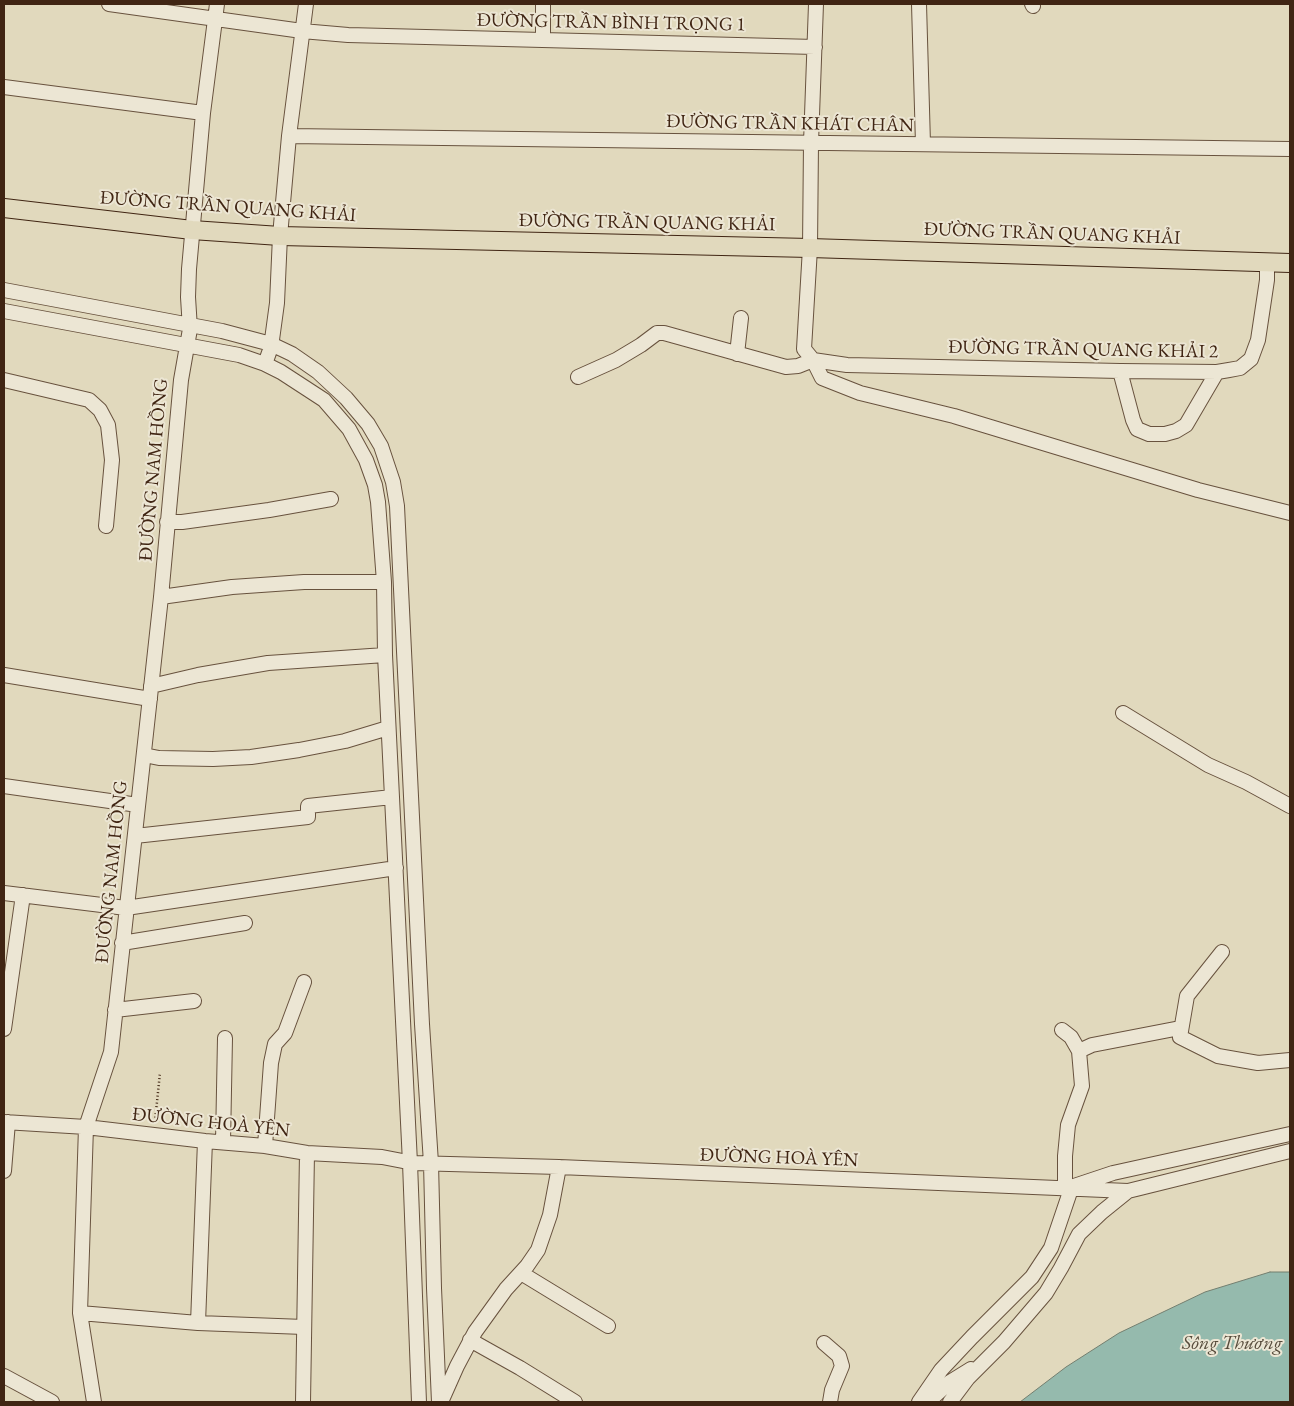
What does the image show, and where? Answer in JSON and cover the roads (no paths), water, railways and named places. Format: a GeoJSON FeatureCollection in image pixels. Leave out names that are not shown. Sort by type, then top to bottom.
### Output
{"type":"FeatureCollection","features":[{"type":"Feature","properties":{"kind":"main road","name":"ĐƯỜNG TRẦN QUANG KHẢI"},"geometry":{"type":"LineString","coordinates":[[4,208],[192,230],[280,236],[810,248],[1290,263]]}},
{"type":"Feature","properties":{"kind":"street","name":"ĐƯỜNG TRẦN BÌNH TRỌNG 1"},"geometry":{"type":"LineString","coordinates":[[108,4],[302,31],[374,36],[815,47]]}},
{"type":"Feature","properties":{"kind":"street","name":"ĐƯỜNG NAM HỒNG"},"geometry":{"type":"LineString","coordinates":[[94,1402],[80,1314],[86,1127],[111,1052],[161,597],[181,380],[188,336],[192,230],[203,113],[217,4]]}},
{"type":"Feature","properties":{"kind":"street"},"geometry":{"type":"LineString","coordinates":[[266,363],[271,346],[277,303],[280,236],[289,136],[306,4]]}},
{"type":"Feature","properties":{"kind":"street"},"geometry":{"type":"LineString","coordinates":[[543,4],[543,40]]}},
{"type":"Feature","properties":{"kind":"street"},"geometry":{"type":"LineString","coordinates":[[816,4],[811,143],[810,248],[804,349],[813,360],[822,378],[860,393],[954,416],[1198,490],[1290,513]]}},
{"type":"Feature","properties":{"kind":"street"},"geometry":{"type":"LineString","coordinates":[[919,4],[923,144]]}},
{"type":"Feature","properties":{"kind":"street"},"geometry":{"type":"LineString","coordinates":[[4,88],[203,113]]}},
{"type":"Feature","properties":{"kind":"street","name":"ĐƯỜNG TRẦN KHÁT CHÂN"},"geometry":{"type":"LineString","coordinates":[[289,136],[1290,149]]}},
{"type":"Feature","properties":{"kind":"street","name":"ĐƯỜNG TRẦN QUANG KHẢI 2"},"geometry":{"type":"LineString","coordinates":[[813,360],[847,365],[1217,372],[1240,368],[1251,359],[1258,340],[1267,280],[1267,262]]}},
{"type":"Feature","properties":{"kind":"street"},"geometry":{"type":"LineString","coordinates":[[4,290],[188,336],[266,363],[324,400],[349,429],[366,460],[375,485],[378,502],[384,582],[388,728],[412,1163],[419,1402]]}},
{"type":"Feature","properties":{"kind":"street"},"geometry":{"type":"LineString","coordinates":[[4,311],[188,336],[250,337],[292,354],[318,372],[346,398],[368,424],[381,446],[393,482],[399,536],[418,900],[440,1402]]}},
{"type":"Feature","properties":{"kind":"street"},"geometry":{"type":"LineString","coordinates":[[737,354],[741,318]]}},
{"type":"Feature","properties":{"kind":"street"},"geometry":{"type":"LineString","coordinates":[[578,377],[641,346],[657,333],[679,336],[786,367],[798,366],[813,360]]}},
{"type":"Feature","properties":{"kind":"street"},"geometry":{"type":"LineString","coordinates":[[1120,370],[1137,429],[1149,434],[1165,434],[1176,431],[1186,424],[1217,372]]}},
{"type":"Feature","properties":{"kind":"street"},"geometry":{"type":"LineString","coordinates":[[4,380],[89,400],[100,410],[108,426],[112,460],[106,526]]}},
{"type":"Feature","properties":{"kind":"street"},"geometry":{"type":"LineString","coordinates":[[167,522],[182,522],[269,510],[331,499]]}},
{"type":"Feature","properties":{"kind":"street"},"geometry":{"type":"LineString","coordinates":[[161,597],[184,592],[241,586],[304,582],[384,582]]}},
{"type":"Feature","properties":{"kind":"street"},"geometry":{"type":"LineString","coordinates":[[4,676],[151,692],[198,674],[268,663],[385,656]]}},
{"type":"Feature","properties":{"kind":"street"},"geometry":{"type":"LineString","coordinates":[[1122,712],[1208,765],[1246,782],[1290,806]]}},
{"type":"Feature","properties":{"kind":"street"},"geometry":{"type":"LineString","coordinates":[[144,755],[160,758],[213,759],[251,757],[299,750],[388,728]]}},
{"type":"Feature","properties":{"kind":"street"},"geometry":{"type":"LineString","coordinates":[[4,786],[138,805]]}},
{"type":"Feature","properties":{"kind":"street"},"geometry":{"type":"LineString","coordinates":[[134,836],[308,817],[308,806],[392,797]]}},
{"type":"Feature","properties":{"kind":"street"},"geometry":{"type":"LineString","coordinates":[[4,892],[126,908],[396,868]]}},
{"type":"Feature","properties":{"kind":"street"},"geometry":{"type":"LineString","coordinates":[[4,1029],[23,895]]}},
{"type":"Feature","properties":{"kind":"street"},"geometry":{"type":"LineString","coordinates":[[122,943],[245,923]]}},
{"type":"Feature","properties":{"kind":"street"},"geometry":{"type":"LineString","coordinates":[[1222,952],[1187,996],[1180,1028],[1180,1037],[1218,1056],[1258,1063],[1290,1060]]}},
{"type":"Feature","properties":{"kind":"street"},"geometry":{"type":"LineString","coordinates":[[265,1146],[271,1063],[275,1044],[286,1033],[304,982]]}},
{"type":"Feature","properties":{"kind":"street"},"geometry":{"type":"LineString","coordinates":[[115,1010],[194,1002]]}},
{"type":"Feature","properties":{"kind":"street"},"geometry":{"type":"LineString","coordinates":[[1079,1050],[1092,1045],[1180,1028]]}},
{"type":"Feature","properties":{"kind":"street"},"geometry":{"type":"LineString","coordinates":[[920,1402],[941,1370],[1032,1277],[1051,1248],[1068,1189],[1065,1156],[1068,1125],[1082,1086],[1079,1050],[1072,1037],[1062,1030]]}},
{"type":"Feature","properties":{"kind":"street"},"geometry":{"type":"LineString","coordinates":[[224,1142],[225,1038]]}},
{"type":"Feature","properties":{"kind":"street"},"geometry":{"type":"LineString","coordinates":[[4,1171],[6,1122]]}},
{"type":"Feature","properties":{"kind":"street","name":"ĐƯỜNG HOÀ YÊN"},"geometry":{"type":"LineString","coordinates":[[6,1122],[86,1127],[307,1152],[382,1157],[412,1163],[559,1167],[1128,1191]]}},
{"type":"Feature","properties":{"kind":"street"},"geometry":{"type":"LineString","coordinates":[[1068,1189],[1086,1181],[1113,1174],[1290,1134]]}},
{"type":"Feature","properties":{"kind":"street"},"geometry":{"type":"LineString","coordinates":[[198,1323],[205,1141]]}},
{"type":"Feature","properties":{"kind":"street"},"geometry":{"type":"LineString","coordinates":[[950,1402],[968,1378],[1004,1342],[1046,1293],[1079,1234],[1128,1191],[1290,1151]]}},
{"type":"Feature","properties":{"kind":"street"},"geometry":{"type":"LineString","coordinates":[[303,1402],[307,1152]]}},
{"type":"Feature","properties":{"kind":"street"},"geometry":{"type":"LineString","coordinates":[[440,1402],[470,1340],[506,1289],[538,1250],[545,1232],[559,1167]]}},
{"type":"Feature","properties":{"kind":"street"},"geometry":{"type":"LineString","coordinates":[[521,1273],[608,1326]]}},
{"type":"Feature","properties":{"kind":"street"},"geometry":{"type":"LineString","coordinates":[[80,1314],[198,1323],[304,1327]]}},
{"type":"Feature","properties":{"kind":"street"},"geometry":{"type":"LineString","coordinates":[[470,1340],[575,1402]]}},
{"type":"Feature","properties":{"kind":"street"},"geometry":{"type":"LineString","coordinates":[[824,1343],[839,1356],[842,1366],[832,1390],[830,1402]]}},
{"type":"Feature","properties":{"kind":"street"},"geometry":{"type":"LineString","coordinates":[[928,1402],[950,1382],[985,1361]]}},
{"type":"Feature","properties":{"kind":"street"},"geometry":{"type":"LineString","coordinates":[[4,1376],[52,1402]]}},
{"type":"Feature","properties":{"kind":"water","name":"Sông Thương"},"geometry":{"type":"Polygon","coordinates":[[[1270,1272],[1290,1272],[1290,1402],[1020,1402],[1066,1367],[1119,1333],[1205,1292],[1270,1272]]]}}]}
